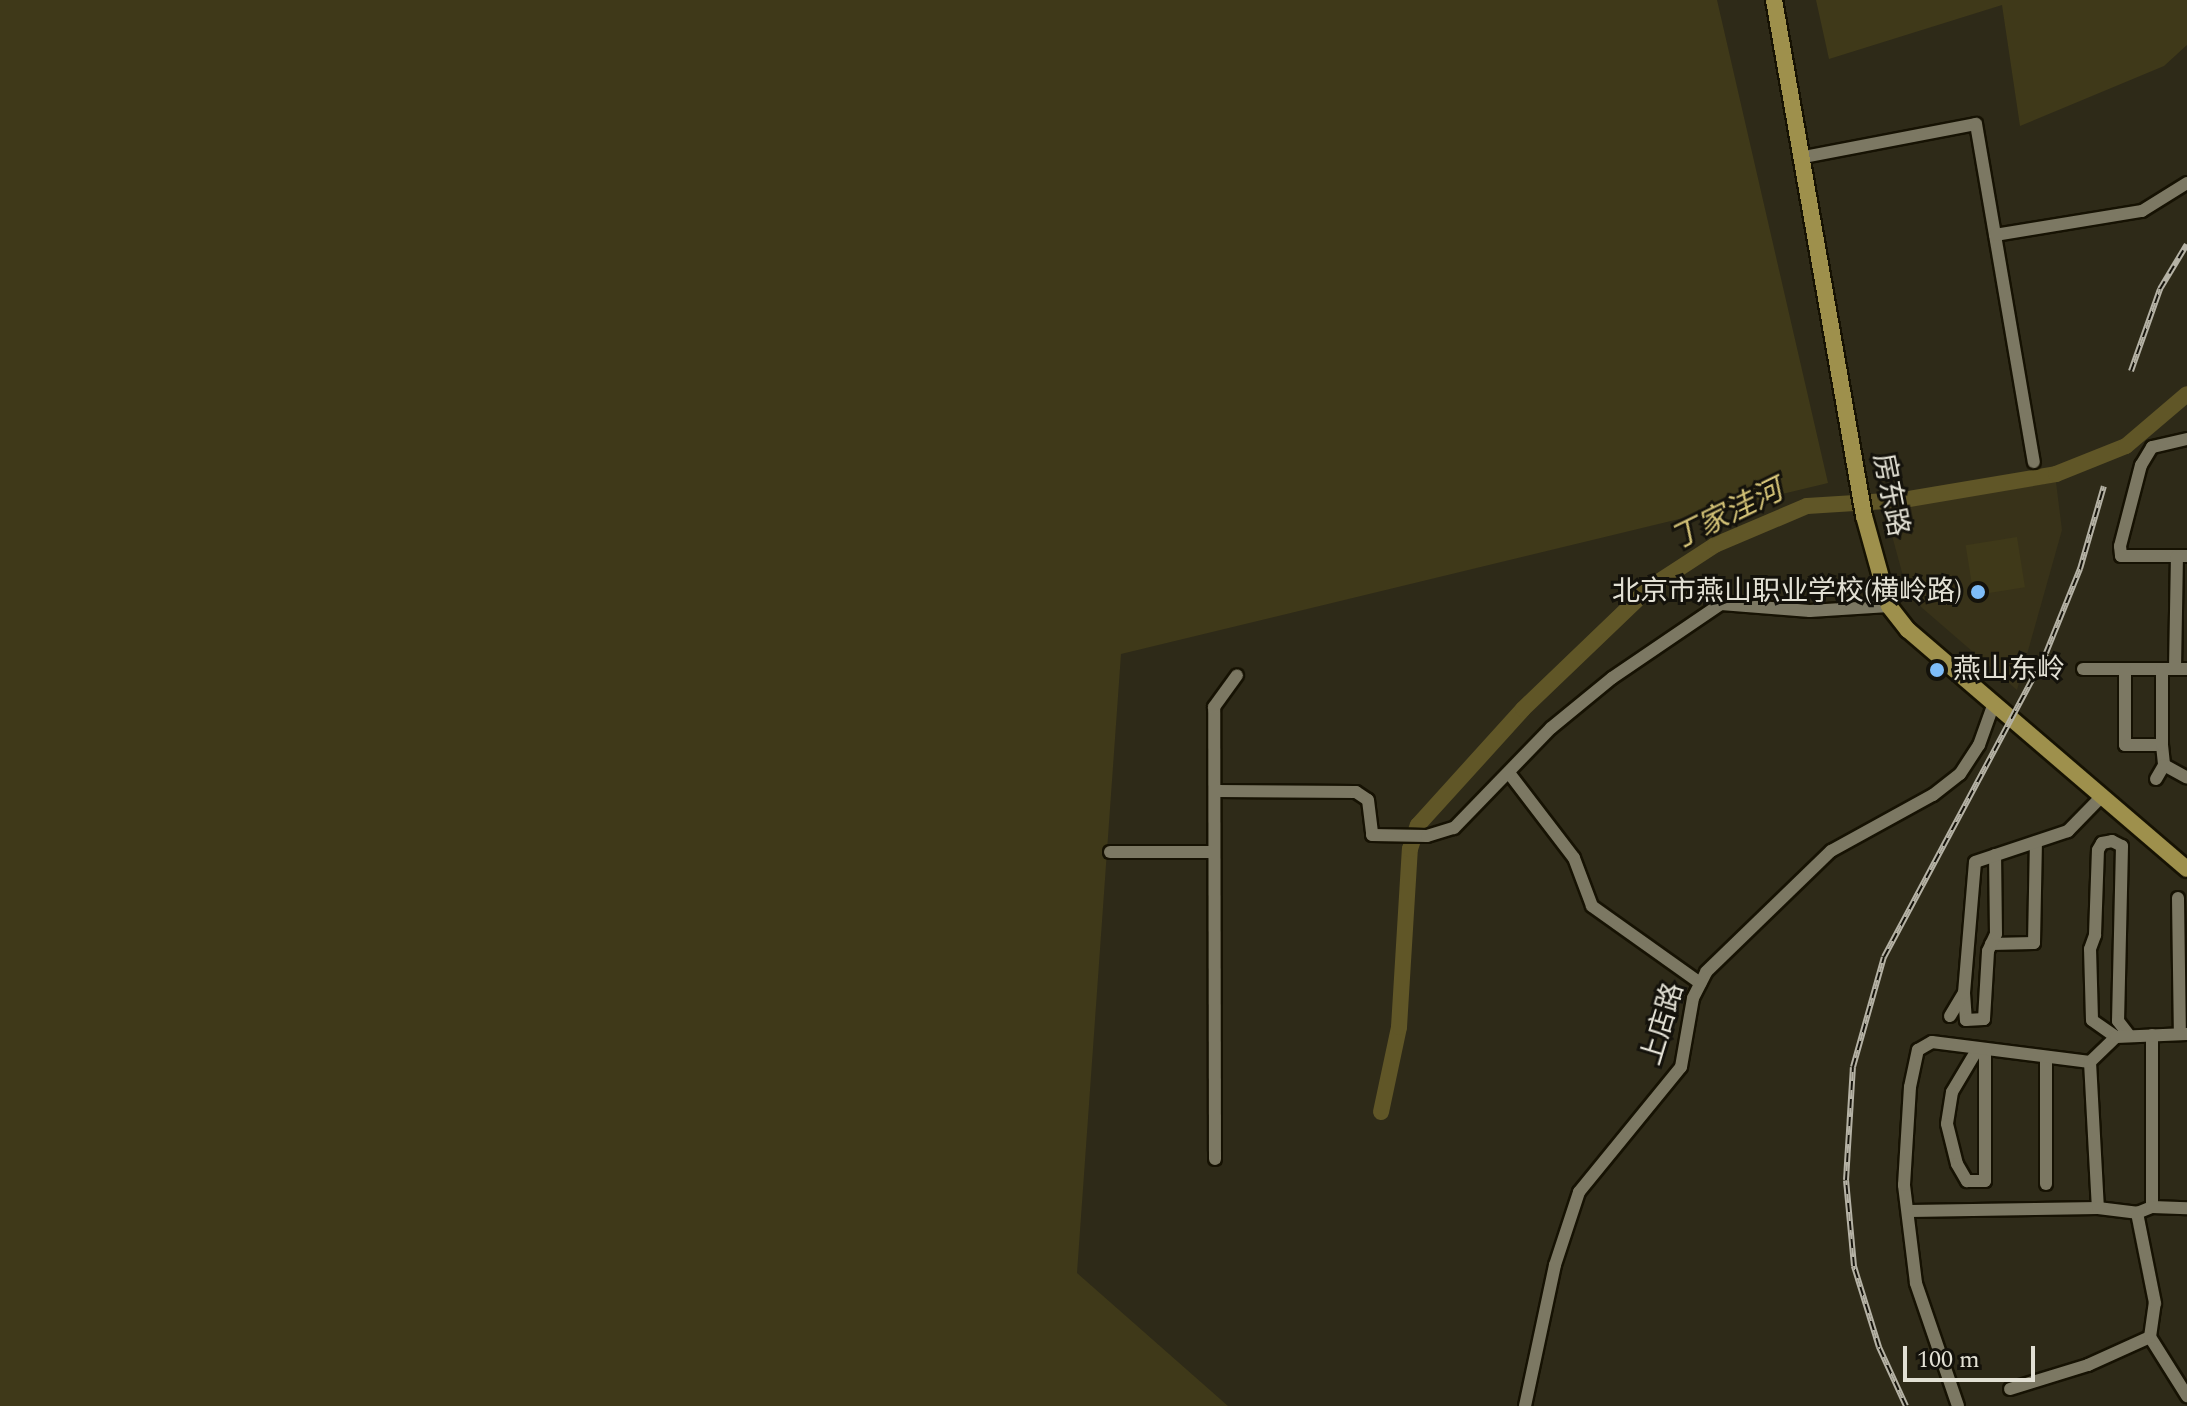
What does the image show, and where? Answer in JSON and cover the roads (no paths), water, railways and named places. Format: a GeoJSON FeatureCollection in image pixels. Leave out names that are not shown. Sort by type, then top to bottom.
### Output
{"type":"FeatureCollection","features":[{"type":"Feature","properties":{"kind":"main road","name":"房东路"},"geometry":{"type":"LineString","coordinates":[[1774,0],[1804,157],[1864,516],[1889,606],[1908,630],[2187,869]]}},
{"type":"Feature","properties":{"kind":"street"},"geometry":{"type":"LineString","coordinates":[[1804,157],[1976,124],[2034,462]]}},
{"type":"Feature","properties":{"kind":"street"},"geometry":{"type":"LineString","coordinates":[[1995,235],[2142,211],[2187,183]]}},
{"type":"Feature","properties":{"kind":"street"},"geometry":{"type":"LineString","coordinates":[[2156,779],[2164,765],[2162,745],[2175,669],[2182,556],[2121,556],[2120,546],[2141,465],[2152,447],[2187,439]]}},
{"type":"Feature","properties":{"kind":"street"},"geometry":{"type":"LineString","coordinates":[[1217,791],[1356,792],[1368,800],[1372,835],[1427,836],[1454,828],[1551,728],[1612,678],[1721,604],[1810,611],[1889,606]]}},
{"type":"Feature","properties":{"kind":"street"},"geometry":{"type":"LineString","coordinates":[[2083,669],[2175,669]]}},
{"type":"Feature","properties":{"kind":"street"},"geometry":{"type":"LineString","coordinates":[[2125,669],[2125,745],[2162,745]]}},
{"type":"Feature","properties":{"kind":"street"},"geometry":{"type":"LineString","coordinates":[[1215,1159],[1213,852],[1217,791],[1214,707],[1237,675]]}},
{"type":"Feature","properties":{"kind":"street","name":"上店路"},"geometry":{"type":"LineString","coordinates":[[1525,1406],[1555,1265],[1579,1192],[1681,1067],[1700,983],[1721,954],[1831,851],[1933,795],[1960,774],[1979,745],[1994,703]]}},
{"type":"Feature","properties":{"kind":"street"},"geometry":{"type":"LineString","coordinates":[[2164,765],[2187,778]]}},
{"type":"Feature","properties":{"kind":"street"},"geometry":{"type":"LineString","coordinates":[[1509,773],[1574,858],[1592,906],[1700,983]]}},
{"type":"Feature","properties":{"kind":"street"},"geometry":{"type":"LineString","coordinates":[[1995,855],[1996,934],[1991,944],[1984,1019],[1966,1020],[1964,993],[1975,862],[1995,855],[2036,842],[2068,831],[2102,796]]}},
{"type":"Feature","properties":{"kind":"street"},"geometry":{"type":"LineString","coordinates":[[2122,1035],[2118,1021],[2122,846],[2112,841],[2102,843],[2098,850],[2095,935],[2090,949],[2092,1020],[2122,1035],[2184,1034],[2178,898]]}},
{"type":"Feature","properties":{"kind":"street"},"geometry":{"type":"LineString","coordinates":[[1991,944],[2034,943],[2036,842]]}},
{"type":"Feature","properties":{"kind":"street"},"geometry":{"type":"LineString","coordinates":[[1110,852],[1213,852]]}},
{"type":"Feature","properties":{"kind":"street"},"geometry":{"type":"LineString","coordinates":[[1950,1016],[1964,993]]}},
{"type":"Feature","properties":{"kind":"street"},"geometry":{"type":"LineString","coordinates":[[1958,1406],[1916,1283],[1910,1211],[1904,1185],[1910,1087],[1918,1050],[1932,1042],[2046,1061],[2090,1062],[2122,1035]]}},
{"type":"Feature","properties":{"kind":"street"},"geometry":{"type":"LineString","coordinates":[[2152,1035],[2152,1207]]}},
{"type":"Feature","properties":{"kind":"street"},"geometry":{"type":"LineString","coordinates":[[1981,1050],[1985,1181],[1967,1181],[1957,1164],[1947,1124],[1952,1092],[1981,1050]]}},
{"type":"Feature","properties":{"kind":"street"},"geometry":{"type":"LineString","coordinates":[[2046,1061],[2046,1184]]}},
{"type":"Feature","properties":{"kind":"street"},"geometry":{"type":"LineString","coordinates":[[2090,1062],[2098,1208]]}},
{"type":"Feature","properties":{"kind":"street"},"geometry":{"type":"LineString","coordinates":[[1910,1211],[2098,1208],[2137,1213],[2152,1207],[2187,1208]]}},
{"type":"Feature","properties":{"kind":"street"},"geometry":{"type":"LineString","coordinates":[[2137,1213],[2155,1303],[2150,1337],[2187,1396]]}},
{"type":"Feature","properties":{"kind":"street"},"geometry":{"type":"LineString","coordinates":[[2010,1389],[2088,1365],[2150,1337]]}},
{"type":"Feature","properties":{"kind":"waterway","name":"丁家洼河"},"geometry":{"type":"LineString","coordinates":[[1381,1112],[1399,1027],[1410,849],[1418,825],[1523,709],[1649,588],[1715,545],[1807,506],[1903,500],[2056,474],[2126,446],[2187,394]]}},
{"type":"Feature","properties":{"kind":"railway"},"geometry":{"type":"LineString","coordinates":[[2131,371],[2160,289],[2187,244]]}},
{"type":"Feature","properties":{"kind":"railway"},"geometry":{"type":"LineString","coordinates":[[1906,1406],[1879,1347],[1854,1266],[1846,1180],[1853,1067],[1884,957],[2046,653],[2080,569],[2104,486]]}},
{"type":"Feature","properties":{"kind":"place","name":"北京市燕山职业学校(横岭路)"},"geometry":{"type":"Point","coordinates":[1978,592]}},
{"type":"Feature","properties":{"kind":"place","name":"燕山东岭"},"geometry":{"type":"Point","coordinates":[1937,670]}}]}
